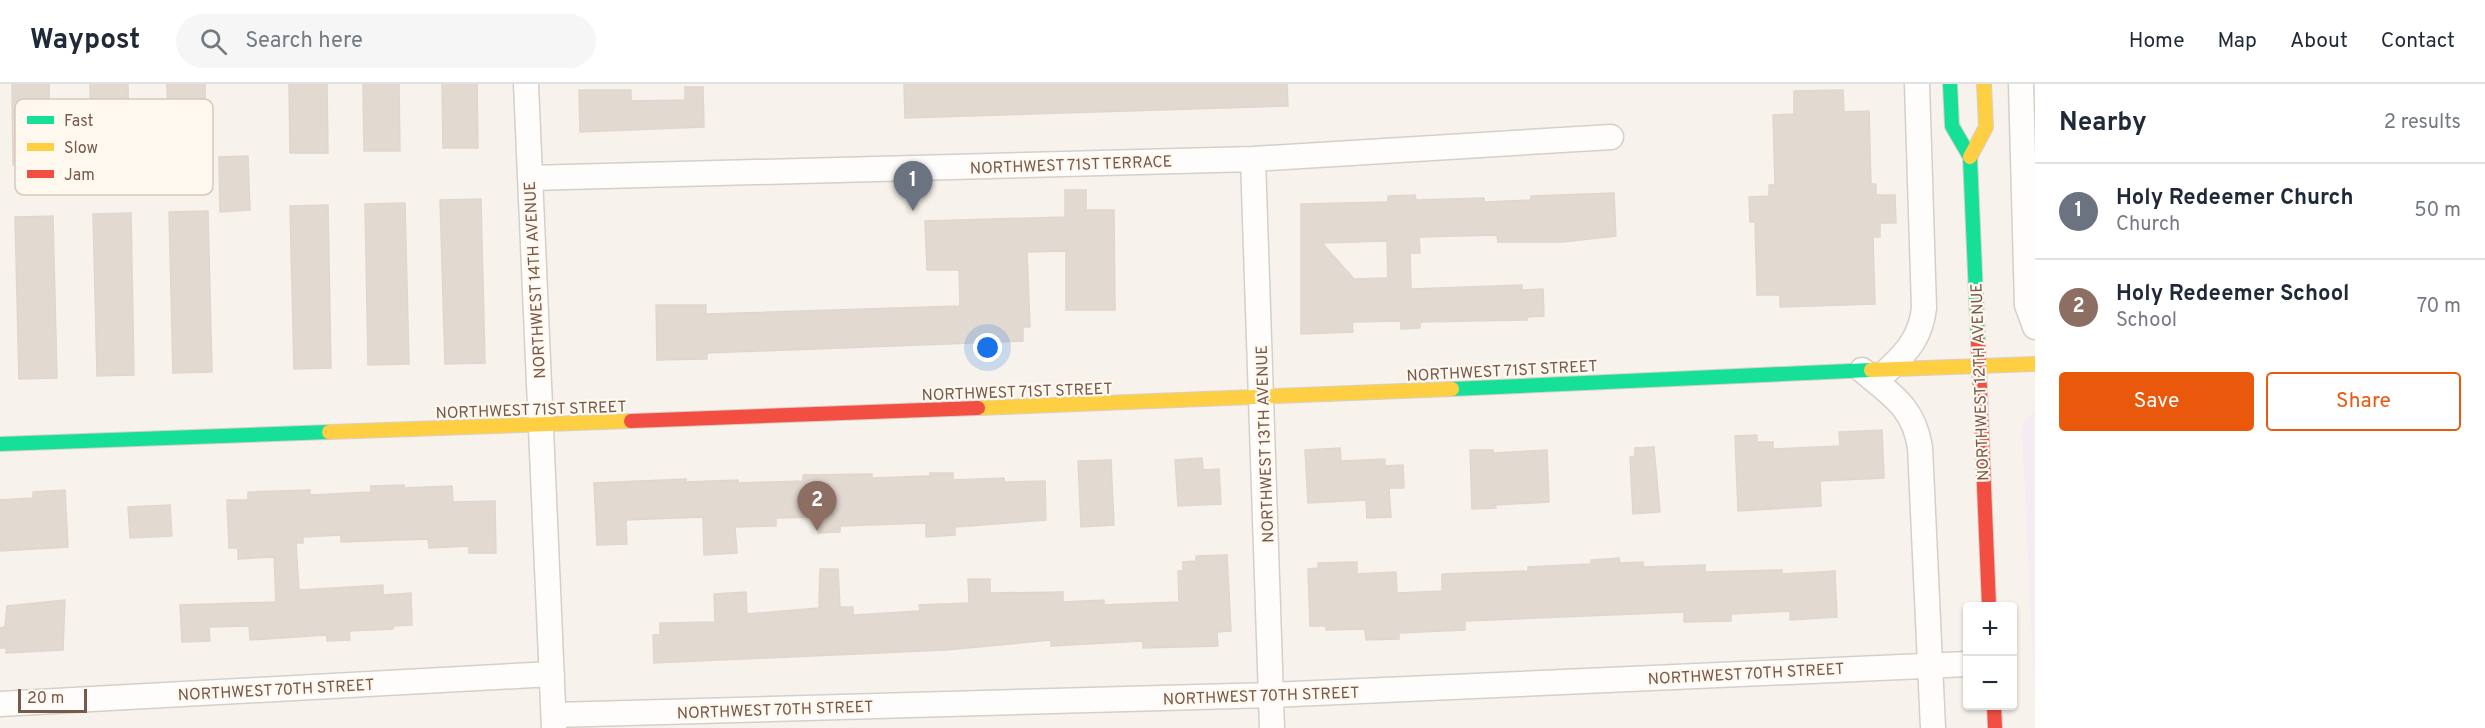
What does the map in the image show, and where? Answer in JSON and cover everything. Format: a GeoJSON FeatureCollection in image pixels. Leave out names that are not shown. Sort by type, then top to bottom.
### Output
{"type":"FeatureCollection","features":[{"type":"Feature","properties":{"kind":"street","name":"NORTHWEST 14TH AVENUE"},"geometry":{"type":"LineString","coordinates":[[526,84],[554,722]]}},
{"type":"Feature","properties":{"kind":"street"},"geometry":{"type":"LineString","coordinates":[[1888,370],[1911,349],[1923,321],[1917,84]]}},
{"type":"Feature","properties":{"kind":"street","name":"NORTHWEST 12TH AVENUE"},"geometry":{"type":"LineString","coordinates":[[1950,84],[1952,126],[1970,157],[1977,366],[1989,602]]}},
{"type":"Feature","properties":{"kind":"street","name":"NORTHWEST 12TH AVENUE"},"geometry":{"type":"LineString","coordinates":[[1970,157],[1986,127],[1984,84]]}},
{"type":"Feature","properties":{"kind":"street"},"geometry":{"type":"LineString","coordinates":[[2021,84],[2027,305],[2035,327]]}},
{"type":"Feature","properties":{"kind":"street","name":"NORTHWEST 71ST TERRACE"},"geometry":{"type":"LineString","coordinates":[[530,178],[1253,159],[1611,137]]}},
{"type":"Feature","properties":{"kind":"street","name":"NORTHWEST 13TH AVENUE"},"geometry":{"type":"LineString","coordinates":[[1253,159],[1263,398],[1272,728]]}},
{"type":"Feature","properties":{"kind":"street","name":"NORTHWEST 71ST STREET"},"geometry":{"type":"LineString","coordinates":[[0,444],[1263,398],[2035,364]]}},
{"type":"Feature","properties":{"kind":"street"},"geometry":{"type":"LineString","coordinates":[[1862,370],[1909,412],[1916,425],[1920,447],[1934,728]]}},
{"type":"Feature","properties":{"kind":"street","name":"NORTHWEST 70TH STREET"},"geometry":{"type":"LineString","coordinates":[[554,722],[1271,695],[1963,664]]}},
{"type":"Feature","properties":{"kind":"street","name":"NORTHWEST 70TH STREET"},"geometry":{"type":"LineString","coordinates":[[0,704],[552,674]]}},
{"type":"Feature","properties":{"kind":"street"},"geometry":{"type":"LineString","coordinates":[[1994,710],[1995,728]]}},
{"type":"Feature","properties":{"kind":"shaded area"},"geometry":{"type":"Polygon","coordinates":[[[2035,411],[2035,702],[2022,430],[2025,420],[2035,411]]]}},
{"type":"Feature","properties":{"kind":"building"},"geometry":{"type":"Polygon","coordinates":[[[12,84],[49,84],[49,99],[15,99],[15,165],[13,165],[12,84]]]}},
{"type":"Feature","properties":{"kind":"building"},"geometry":{"type":"Polygon","coordinates":[[[90,84],[128,84],[128,99],[90,99],[90,84]]]}},
{"type":"Feature","properties":{"kind":"building"},"geometry":{"type":"Polygon","coordinates":[[[167,84],[205,84],[205,99],[167,99],[167,84]]]}},
{"type":"Feature","properties":{"kind":"building"},"geometry":{"type":"Polygon","coordinates":[[[289,84],[327,84],[328,153],[290,153],[289,84]]]}},
{"type":"Feature","properties":{"kind":"building"},"geometry":{"type":"Polygon","coordinates":[[[363,84],[399,84],[400,151],[364,151],[363,84]]]}},
{"type":"Feature","properties":{"kind":"building"},"geometry":{"type":"Polygon","coordinates":[[[442,84],[477,84],[478,148],[443,148],[442,84]]]}},
{"type":"Feature","properties":{"kind":"building"},"geometry":{"type":"Polygon","coordinates":[[[904,84],[1287,84],[1288,106],[905,118],[904,84]]]}},
{"type":"Feature","properties":{"kind":"building"},"geometry":{"type":"Polygon","coordinates":[[[685,87],[703,87],[704,127],[580,132],[579,90],[631,90],[631,101],[685,100],[685,87]]]}},
{"type":"Feature","properties":{"kind":"building"},"geometry":{"type":"Polygon","coordinates":[[[1843,90],[1844,112],[1869,111],[1871,184],[1876,184],[1876,195],[1895,195],[1896,223],[1880,223],[1880,237],[1873,237],[1875,304],[1780,307],[1780,295],[1757,295],[1755,222],[1750,222],[1749,197],[1769,196],[1769,185],[1775,185],[1773,115],[1794,114],[1794,91],[1843,90]]]}},
{"type":"Feature","properties":{"kind":"building"},"geometry":{"type":"Polygon","coordinates":[[[248,156],[250,210],[220,212],[219,157],[248,156]]]}},
{"type":"Feature","properties":{"kind":"building"},"geometry":{"type":"Polygon","coordinates":[[[1065,190],[1086,190],[1086,210],[1114,210],[1115,310],[1066,310],[1066,251],[1027,252],[1030,327],[1023,327],[1023,341],[707,353],[707,359],[657,360],[656,305],[706,305],[706,314],[960,306],[959,270],[927,270],[925,221],[1065,217],[1065,190]]]}},
{"type":"Feature","properties":{"kind":"building"},"geometry":{"type":"Polygon","coordinates":[[[1614,193],[1616,236],[1563,242],[1498,242],[1497,235],[1419,237],[1420,253],[1410,253],[1411,289],[1522,285],[1522,290],[1543,289],[1544,316],[1527,317],[1527,320],[1420,322],[1420,328],[1401,329],[1401,321],[1352,322],[1353,332],[1301,334],[1301,204],[1388,202],[1388,196],[1415,195],[1416,200],[1484,198],[1484,202],[1531,200],[1531,196],[1614,193]],[[1387,241],[1322,243],[1354,279],[1388,278],[1387,241]]]}},
{"type":"Feature","properties":{"kind":"building"},"geometry":{"type":"Polygon","coordinates":[[[481,199],[485,363],[445,364],[440,200],[481,199]]]}},
{"type":"Feature","properties":{"kind":"building"},"geometry":{"type":"Polygon","coordinates":[[[405,203],[409,364],[368,365],[365,204],[405,203]]]}},
{"type":"Feature","properties":{"kind":"building"},"geometry":{"type":"Polygon","coordinates":[[[328,205],[331,368],[294,369],[290,206],[328,205]]]}},
{"type":"Feature","properties":{"kind":"building"},"geometry":{"type":"Polygon","coordinates":[[[208,211],[212,372],[173,373],[169,212],[208,211]]]}},
{"type":"Feature","properties":{"kind":"building"},"geometry":{"type":"Polygon","coordinates":[[[131,213],[134,375],[97,376],[93,214],[131,213]]]}},
{"type":"Feature","properties":{"kind":"building"},"geometry":{"type":"Polygon","coordinates":[[[53,216],[57,378],[19,379],[15,217],[53,216]]]}},
{"type":"Feature","properties":{"kind":"building"},"geometry":{"type":"Polygon","coordinates":[[[1882,430],[1884,478],[1820,481],[1821,506],[1738,511],[1735,436],[1757,435],[1757,442],[1773,442],[1773,449],[1840,446],[1839,432],[1882,430]]]}},
{"type":"Feature","properties":{"kind":"building"},"geometry":{"type":"Polygon","coordinates":[[[1654,447],[1660,512],[1633,514],[1630,457],[1635,456],[1635,448],[1654,447]]]}},
{"type":"Feature","properties":{"kind":"building"},"geometry":{"type":"Polygon","coordinates":[[[1340,448],[1341,461],[1385,459],[1385,466],[1403,465],[1404,488],[1389,488],[1391,517],[1367,518],[1366,500],[1308,503],[1305,450],[1340,448]]]}},
{"type":"Feature","properties":{"kind":"building"},"geometry":{"type":"Polygon","coordinates":[[[1470,450],[1493,450],[1493,453],[1547,450],[1549,502],[1495,505],[1496,508],[1472,509],[1470,450]]]}},
{"type":"Feature","properties":{"kind":"building"},"geometry":{"type":"Polygon","coordinates":[[[1202,458],[1203,470],[1219,469],[1221,504],[1178,506],[1175,460],[1202,458]]]}},
{"type":"Feature","properties":{"kind":"building"},"geometry":{"type":"Polygon","coordinates":[[[1111,460],[1114,525],[1081,527],[1078,461],[1111,460]]]}},
{"type":"Feature","properties":{"kind":"building"},"geometry":{"type":"Polygon","coordinates":[[[930,473],[953,473],[953,480],[1004,478],[1004,482],[1045,481],[1046,520],[955,527],[955,535],[926,537],[926,523],[840,526],[840,532],[818,533],[817,517],[776,518],[776,526],[735,527],[737,553],[704,555],[703,517],[626,520],[627,544],[597,545],[594,483],[686,479],[686,482],[738,480],[738,483],[803,481],[803,475],[872,474],[872,478],[930,476],[930,473]]]}},
{"type":"Feature","properties":{"kind":"building"},"geometry":{"type":"Polygon","coordinates":[[[404,485],[404,488],[452,486],[453,502],[495,501],[496,553],[469,553],[469,546],[429,548],[428,539],[341,542],[341,535],[303,537],[303,543],[296,543],[299,590],[383,585],[383,595],[411,593],[412,625],[393,626],[393,629],[349,631],[350,640],[327,641],[327,635],[250,640],[249,626],[209,627],[210,641],[182,642],[180,605],[276,602],[274,557],[238,559],[238,548],[229,548],[227,500],[248,500],[248,492],[310,490],[310,495],[371,492],[371,486],[404,485]]]}},
{"type":"Feature","properties":{"kind":"building"},"geometry":{"type":"Polygon","coordinates":[[[65,490],[68,547],[0,551],[0,500],[33,498],[33,492],[65,490]]]}},
{"type":"Feature","properties":{"kind":"building"},"geometry":{"type":"Polygon","coordinates":[[[170,505],[172,536],[130,538],[128,507],[170,505]]]}},
{"type":"Feature","properties":{"kind":"building"},"geometry":{"type":"Polygon","coordinates":[[[1227,555],[1231,631],[1217,632],[1218,646],[1143,648],[1143,641],[1051,646],[1051,640],[946,650],[654,663],[653,635],[660,635],[660,623],[715,622],[714,594],[746,592],[747,614],[819,608],[820,569],[838,569],[840,607],[853,607],[853,615],[920,611],[919,605],[969,603],[968,579],[990,579],[990,593],[1063,592],[1063,602],[1104,600],[1104,605],[1179,602],[1178,571],[1183,571],[1183,562],[1196,561],[1196,556],[1227,555]]]}},
{"type":"Feature","properties":{"kind":"building"},"geometry":{"type":"Polygon","coordinates":[[[1619,558],[1620,563],[1643,562],[1643,567],[1705,565],[1705,572],[1782,570],[1782,574],[1835,571],[1837,617],[1790,620],[1790,611],[1731,614],[1731,621],[1684,622],[1684,612],[1465,621],[1465,630],[1399,633],[1399,639],[1366,640],[1365,629],[1326,630],[1326,626],[1310,626],[1308,569],[1318,568],[1318,563],[1357,562],[1357,574],[1396,572],[1397,593],[1442,591],[1442,574],[1528,571],[1528,567],[1591,564],[1591,560],[1619,558]]]}},
{"type":"Feature","properties":{"kind":"building"},"geometry":{"type":"Polygon","coordinates":[[[65,600],[63,650],[6,653],[6,648],[0,648],[0,628],[5,627],[7,606],[65,600]]]}},
{"type":"Feature","properties":{"kind":"traffic: fast"},"geometry":{"type":"LineString","coordinates":[[1950,84],[1952,126],[1970,157],[1978,342]]}},
{"type":"Feature","properties":{"kind":"traffic: fast"},"geometry":{"type":"LineString","coordinates":[[1452,389],[1871,370]]}},
{"type":"Feature","properties":{"kind":"traffic: fast"},"geometry":{"type":"LineString","coordinates":[[0,444],[329,432]]}},
{"type":"Feature","properties":{"kind":"traffic: slow"},"geometry":{"type":"LineString","coordinates":[[1970,157],[1986,127],[1984,84]]}},
{"type":"Feature","properties":{"kind":"traffic: slow"},"geometry":{"type":"LineString","coordinates":[[1871,370],[2035,364]]}},
{"type":"Feature","properties":{"kind":"traffic: slow"},"geometry":{"type":"LineString","coordinates":[[978,408],[1452,389]]}},
{"type":"Feature","properties":{"kind":"traffic: slow"},"geometry":{"type":"LineString","coordinates":[[329,432],[631,421]]}},
{"type":"Feature","properties":{"kind":"traffic: jam"},"geometry":{"type":"LineString","coordinates":[[1978,342],[1989,602]]}},
{"type":"Feature","properties":{"kind":"traffic: jam"},"geometry":{"type":"LineString","coordinates":[[631,421],[978,408]]}},
{"type":"Feature","properties":{"kind":"traffic: jam"},"geometry":{"type":"LineString","coordinates":[[1994,710],[1995,728]]}},
{"type":"Feature","properties":{"kind":"place","name":"Holy Redeemer Church"},"geometry":{"type":"Point","coordinates":[913,211]}},
{"type":"Feature","properties":{"kind":"place","name":"Holy Redeemer School"},"geometry":{"type":"Point","coordinates":[817,531]}}]}
